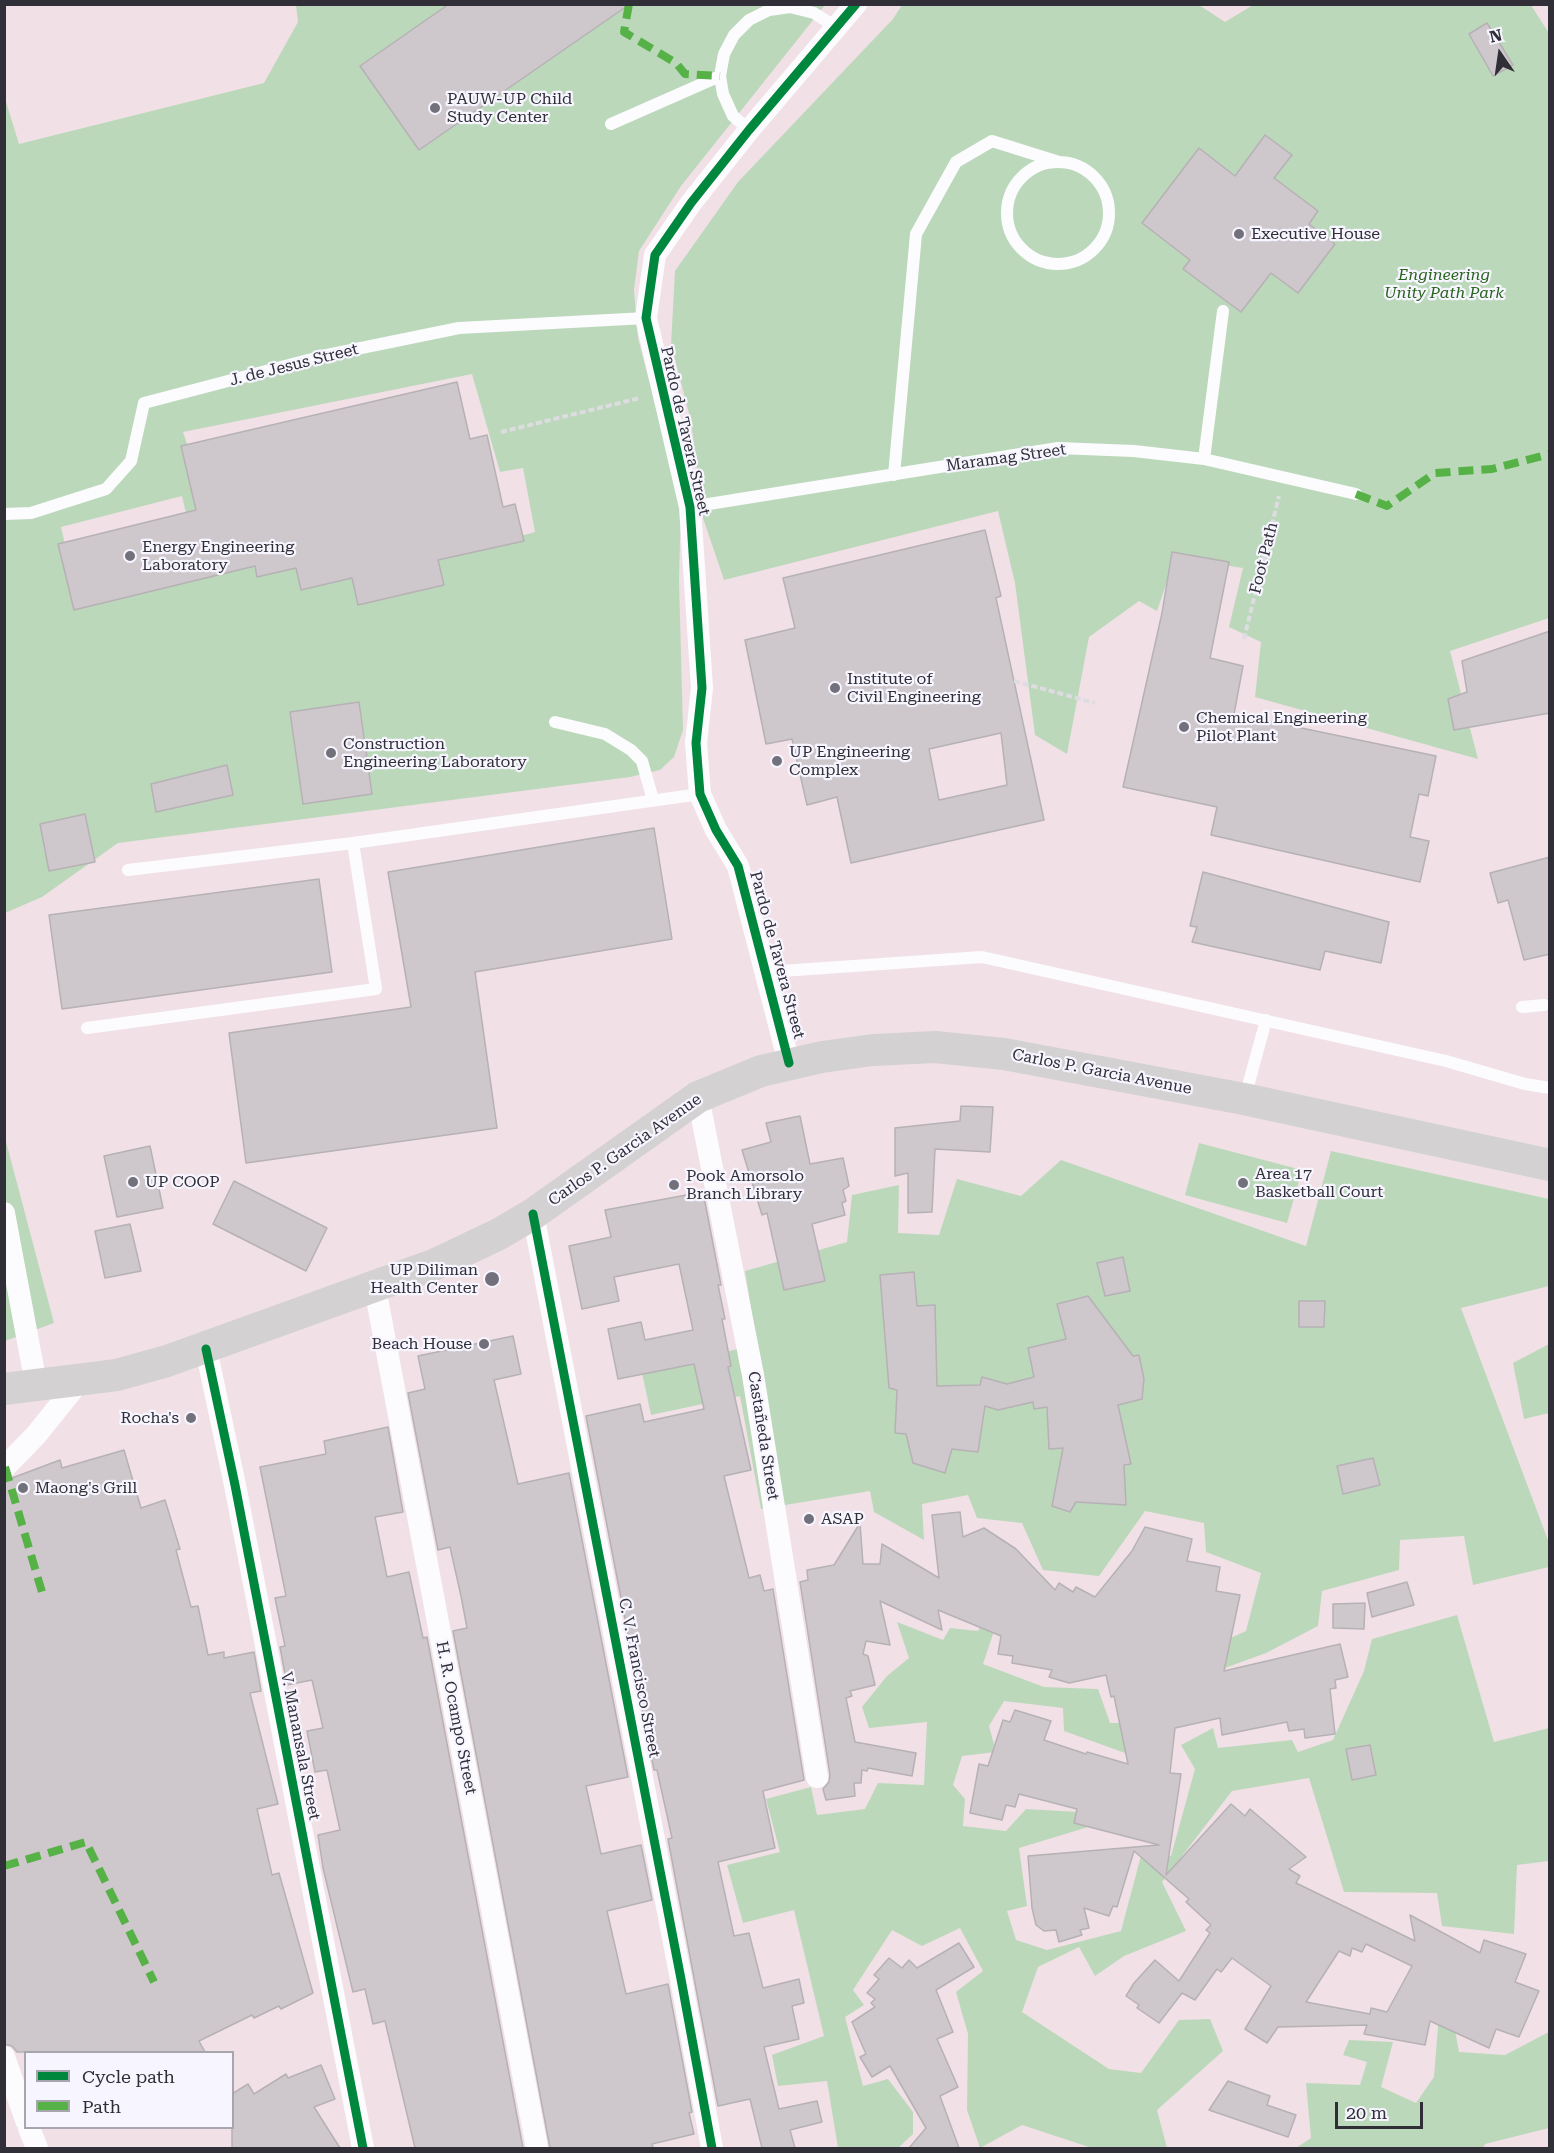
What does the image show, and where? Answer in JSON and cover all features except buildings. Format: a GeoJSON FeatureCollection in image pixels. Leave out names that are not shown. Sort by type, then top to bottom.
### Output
{"type":"FeatureCollection","features":[{"type":"Feature","properties":{"kind":"main road","name":"Carlos P. Garcia Avenue"},"geometry":{"type":"LineString","coordinates":[[4,1389],[117,1375],[206,1349],[375,1288],[461,1253],[533,1214],[698,1097],[730,1082],[789,1063],[873,1050],[935,1047],[1004,1054],[1244,1098],[1550,1165]]}},
{"type":"Feature","properties":{"kind":"street","name":"Pardo de Tavera Street"},"geometry":{"type":"LineString","coordinates":[[789,1063],[768,972],[738,866],[716,830],[700,794],[696,743],[702,688],[690,507],[646,318],[655,255],[691,203],[749,130],[856,4]]}},
{"type":"Feature","properties":{"kind":"street","name":"Castañeda Street"},"geometry":{"type":"LineString","coordinates":[[698,1097],[753,1375],[817,1777]]}},
{"type":"Feature","properties":{"kind":"street"},"geometry":{"type":"LineString","coordinates":[[4,1213],[36,1384]]}},
{"type":"Feature","properties":{"kind":"street","name":"C. V. Francisco Street"},"geometry":{"type":"LineString","coordinates":[[533,1214],[712,2148]]}},
{"type":"Feature","properties":{"kind":"street","name":"H. R. Ocampo Street"},"geometry":{"type":"LineString","coordinates":[[375,1288],[537,2148]]}},
{"type":"Feature","properties":{"kind":"street","name":"V. Manansala Street"},"geometry":{"type":"LineString","coordinates":[[206,1349],[235,1485],[363,2148]]}},
{"type":"Feature","properties":{"kind":"street"},"geometry":{"type":"LineString","coordinates":[[4,1468],[36,1435],[81,1379]]}},
{"type":"Feature","properties":{"kind":"street"},"geometry":{"type":"LineString","coordinates":[[4,2057],[24,2114]]}},
{"type":"Feature","properties":{"kind":"street"},"geometry":{"type":"LineString","coordinates":[[30,2129],[37,2148]]}},
{"type":"Feature","properties":{"kind":"lane"},"geometry":{"type":"LineString","coordinates":[[749,130],[734,116],[723,94],[720,76],[724,54],[734,35],[749,20],[769,10],[790,7],[814,13],[836,27]]}},
{"type":"Feature","properties":{"kind":"lane"},"geometry":{"type":"LineString","coordinates":[[611,124],[720,76]]}},
{"type":"Feature","properties":{"kind":"lane"},"geometry":{"type":"LineString","coordinates":[[894,475],[916,234],[956,162],[992,141],[1076,165],[1092,174],[1103,188],[1109,204],[1108,222],[1103,239],[1090,252],[1075,261],[1057,263],[1040,260],[1024,251],[1013,237],[1007,221],[1007,203],[1014,187],[1026,173],[1041,164],[1059,162]]}},
{"type":"Feature","properties":{"kind":"lane"},"geometry":{"type":"LineString","coordinates":[[1204,459],[1223,311]]}},
{"type":"Feature","properties":{"kind":"lane","name":"J. de Jesus Street"},"geometry":{"type":"LineString","coordinates":[[4,514],[31,513],[106,489],[131,461],[144,403],[327,355],[459,328],[646,318]]}},
{"type":"Feature","properties":{"kind":"lane","name":"Maramag Street"},"geometry":{"type":"LineString","coordinates":[[690,507],[1058,448],[1134,451],[1204,459],[1356,494]]}},
{"type":"Feature","properties":{"kind":"lane"},"geometry":{"type":"LineString","coordinates":[[555,722],[605,734],[631,750],[642,761],[653,800]]}},
{"type":"Feature","properties":{"kind":"lane"},"geometry":{"type":"LineString","coordinates":[[128,870],[353,843],[700,794]]}},
{"type":"Feature","properties":{"kind":"lane"},"geometry":{"type":"LineString","coordinates":[[87,1028],[376,989],[353,843]]}},
{"type":"Feature","properties":{"kind":"lane"},"geometry":{"type":"LineString","coordinates":[[768,972],[982,957],[1446,1060],[1525,1084],[1550,1088]]}},
{"type":"Feature","properties":{"kind":"lane"},"geometry":{"type":"LineString","coordinates":[[1522,1007],[1544,1005]]}},
{"type":"Feature","properties":{"kind":"lane"},"geometry":{"type":"LineString","coordinates":[[1244,1098],[1266,1020]]}},
{"type":"Feature","properties":{"kind":"path"},"geometry":{"type":"LineString","coordinates":[[501,432],[662,393]]}},
{"type":"Feature","properties":{"kind":"path"},"geometry":{"type":"LineString","coordinates":[[1014,681],[1095,702]]}},
{"type":"Feature","properties":{"kind":"shaded area"},"geometry":{"type":"Polygon","coordinates":[[[5,5],[1549,5],[1549,2148],[5,2148],[5,5]]]}},
{"type":"Feature","properties":{"kind":"green space"},"geometry":{"type":"Polygon","coordinates":[[[296,5],[825,5],[681,186],[639,251],[634,290],[638,338],[681,504],[679,580],[683,730],[674,757],[660,770],[630,777],[118,843],[42,897],[5,913],[4,95],[19,144],[264,83],[298,22],[296,5]],[[472,374],[183,432],[203,491],[368,578],[535,532],[523,468],[500,472],[472,374]],[[182,496],[61,527],[78,599],[200,573],[182,496]]]}},
{"type":"Feature","properties":{"kind":"green space","name":"Engineering Unity Path Park"},"geometry":{"type":"Polygon","coordinates":[[[902,5],[1199,5],[1225,22],[1253,5],[1531,5],[1550,35],[1549,618],[1450,651],[1478,759],[1255,697],[1261,642],[1229,627],[1243,568],[1175,558],[1157,611],[1139,601],[1089,637],[1067,754],[1035,735],[1015,583],[998,511],[724,580],[703,518],[691,421],[671,344],[675,271],[738,182],[893,19],[902,5]]]}},
{"type":"Feature","properties":{"kind":"green space"},"geometry":{"type":"Polygon","coordinates":[[[4,1134],[54,1323],[5,1341],[4,1341],[4,1134]]]}},
{"type":"Feature","properties":{"kind":"green space","name":"Area 17 Basketball Court"},"geometry":{"type":"Polygon","coordinates":[[[1199,1143],[1302,1170],[1287,1223],[1185,1195],[1199,1143]]]}},
{"type":"Feature","properties":{"kind":"green space"},"geometry":{"type":"Polygon","coordinates":[[[1331,1151],[1549,1199],[1549,1286],[1461,1308],[1549,1543],[1549,1567],[1473,1585],[1464,1536],[1400,1540],[1399,1570],[1322,1591],[1318,1626],[1266,1653],[1225,1668],[1224,1641],[1246,1631],[1261,1573],[1206,1552],[1204,1523],[1145,1511],[1099,1576],[1043,1570],[1022,1523],[977,1518],[968,1495],[922,1504],[924,1540],[874,1512],[870,1491],[761,1509],[740,1396],[651,1415],[642,1373],[757,1344],[745,1271],[847,1242],[852,1195],[899,1185],[898,1233],[939,1235],[957,1179],[1021,1196],[1061,1160],[1306,1246],[1331,1151]]]}},
{"type":"Feature","properties":{"kind":"green space"},"geometry":{"type":"Polygon","coordinates":[[[1549,1344],[1549,1413],[1524,1419],[1513,1363],[1549,1344]]]}},
{"type":"Feature","properties":{"kind":"green space"},"geometry":{"type":"Polygon","coordinates":[[[987,1614],[997,1622],[983,1664],[1044,1687],[1098,1689],[1110,1723],[1133,1723],[1125,1753],[1064,1731],[1063,1708],[1004,1701],[989,1726],[996,1752],[962,1756],[953,1785],[965,1799],[963,1826],[1006,1831],[1026,1809],[1078,1812],[1098,1824],[1019,1848],[1027,1906],[1007,1911],[1016,1940],[1047,1950],[1121,1931],[1142,1852],[1171,1856],[1195,1769],[1181,1745],[1213,1728],[1218,1748],[1292,1740],[1298,1752],[1333,1740],[1364,1671],[1372,1639],[1457,1615],[1494,1742],[1549,1728],[1549,1861],[1517,1865],[1514,1934],[1442,1926],[1437,1893],[1344,1892],[1309,1778],[1232,1791],[1162,1882],[1186,1931],[1124,1956],[1095,1976],[1079,1947],[1038,1967],[1022,2012],[1109,2069],[1141,2073],[1179,2020],[1210,2019],[1223,2051],[1157,2110],[1167,2148],[1092,2148],[1022,2125],[980,2148],[967,2110],[968,2034],[956,1992],[983,1971],[960,1928],[922,1946],[892,1930],[853,1990],[864,2005],[845,2017],[863,2086],[888,2079],[913,2112],[913,2134],[898,2148],[838,2148],[827,2081],[778,2086],[772,2055],[824,2036],[794,1910],[743,1923],[727,1865],[780,1852],[766,1799],[811,1787],[817,1815],[865,1809],[878,1783],[924,1785],[927,1722],[869,1728],[862,1707],[887,1676],[909,1658],[897,1622],[943,1640],[950,1628],[978,1631],[987,1614]]]}},
{"type":"Feature","properties":{"kind":"green space"},"geometry":{"type":"Polygon","coordinates":[[[1439,2014],[1452,2014],[1459,2052],[1505,2055],[1549,2032],[1549,2128],[1485,2144],[1483,2148],[1296,2148],[1311,2138],[1306,2083],[1360,2085],[1367,2062],[1343,2055],[1349,2040],[1393,2042],[1381,2087],[1416,2103],[1434,2077],[1439,2014]]]}},
{"type":"Feature","properties":{"kind":"marked path"},"geometry":{"type":"LineString","coordinates":[[629,4],[624,32],[676,63],[685,74],[720,76]]}},
{"type":"Feature","properties":{"kind":"marked path"},"geometry":{"type":"LineString","coordinates":[[1356,494],[1387,506],[1435,473],[1492,469],[1550,454]]}},
{"type":"Feature","properties":{"kind":"marked path"},"geometry":{"type":"LineString","coordinates":[[5,1467],[42,1592]]}},
{"type":"Feature","properties":{"kind":"marked path"},"geometry":{"type":"LineString","coordinates":[[4,1866],[86,1842],[154,1982]]}},
{"type":"Feature","properties":{"kind":"cycle path"},"geometry":{"type":"LineString","coordinates":[[789,1063],[738,866],[716,830],[700,794],[696,743],[702,688],[690,507],[646,318],[655,255],[691,203],[749,130],[856,4]]}},
{"type":"Feature","properties":{"kind":"cycle path"},"geometry":{"type":"LineString","coordinates":[[533,1214],[712,2148]]}},
{"type":"Feature","properties":{"kind":"cycle path"},"geometry":{"type":"LineString","coordinates":[[206,1349],[235,1485],[363,2148]]}},
{"type":"Feature","properties":{"kind":"place","name":"PAUW-UP Child Study Center"},"geometry":{"type":"Point","coordinates":[435,108]}},
{"type":"Feature","properties":{"kind":"place","name":"Executive House"},"geometry":{"type":"Point","coordinates":[1239,234]}},
{"type":"Feature","properties":{"kind":"place","name":"Energy Engineering Laboratory"},"geometry":{"type":"Point","coordinates":[130,556]}},
{"type":"Feature","properties":{"kind":"place","name":"Institute of Civil Engineering"},"geometry":{"type":"Point","coordinates":[835,688]}},
{"type":"Feature","properties":{"kind":"place","name":"Chemical Engineering Pilot Plant"},"geometry":{"type":"Point","coordinates":[1184,727]}},
{"type":"Feature","properties":{"kind":"place","name":"Construction Engineering Laboratory"},"geometry":{"type":"Point","coordinates":[331,753]}},
{"type":"Feature","properties":{"kind":"place","name":"UP Engineering Complex"},"geometry":{"type":"Point","coordinates":[777,761]}},
{"type":"Feature","properties":{"kind":"place","name":"UP COOP"},"geometry":{"type":"Point","coordinates":[133,1182]}},
{"type":"Feature","properties":{"kind":"place","name":"Area 17 Basketball Court"},"geometry":{"type":"Point","coordinates":[1243,1183]}},
{"type":"Feature","properties":{"kind":"place","name":"Pook Amorsolo Branch Library"},"geometry":{"type":"Point","coordinates":[674,1185]}},
{"type":"Feature","properties":{"kind":"place","name":"UP Diliman Health Center"},"geometry":{"type":"Point","coordinates":[492,1279]}},
{"type":"Feature","properties":{"kind":"place","name":"Beach House"},"geometry":{"type":"Point","coordinates":[484,1344]}},
{"type":"Feature","properties":{"kind":"place","name":"Rocha's"},"geometry":{"type":"Point","coordinates":[191,1418]}},
{"type":"Feature","properties":{"kind":"place","name":"Maong's Grill"},"geometry":{"type":"Point","coordinates":[23,1488]}},
{"type":"Feature","properties":{"kind":"place","name":"ASAP"},"geometry":{"type":"Point","coordinates":[809,1519]}}]}
